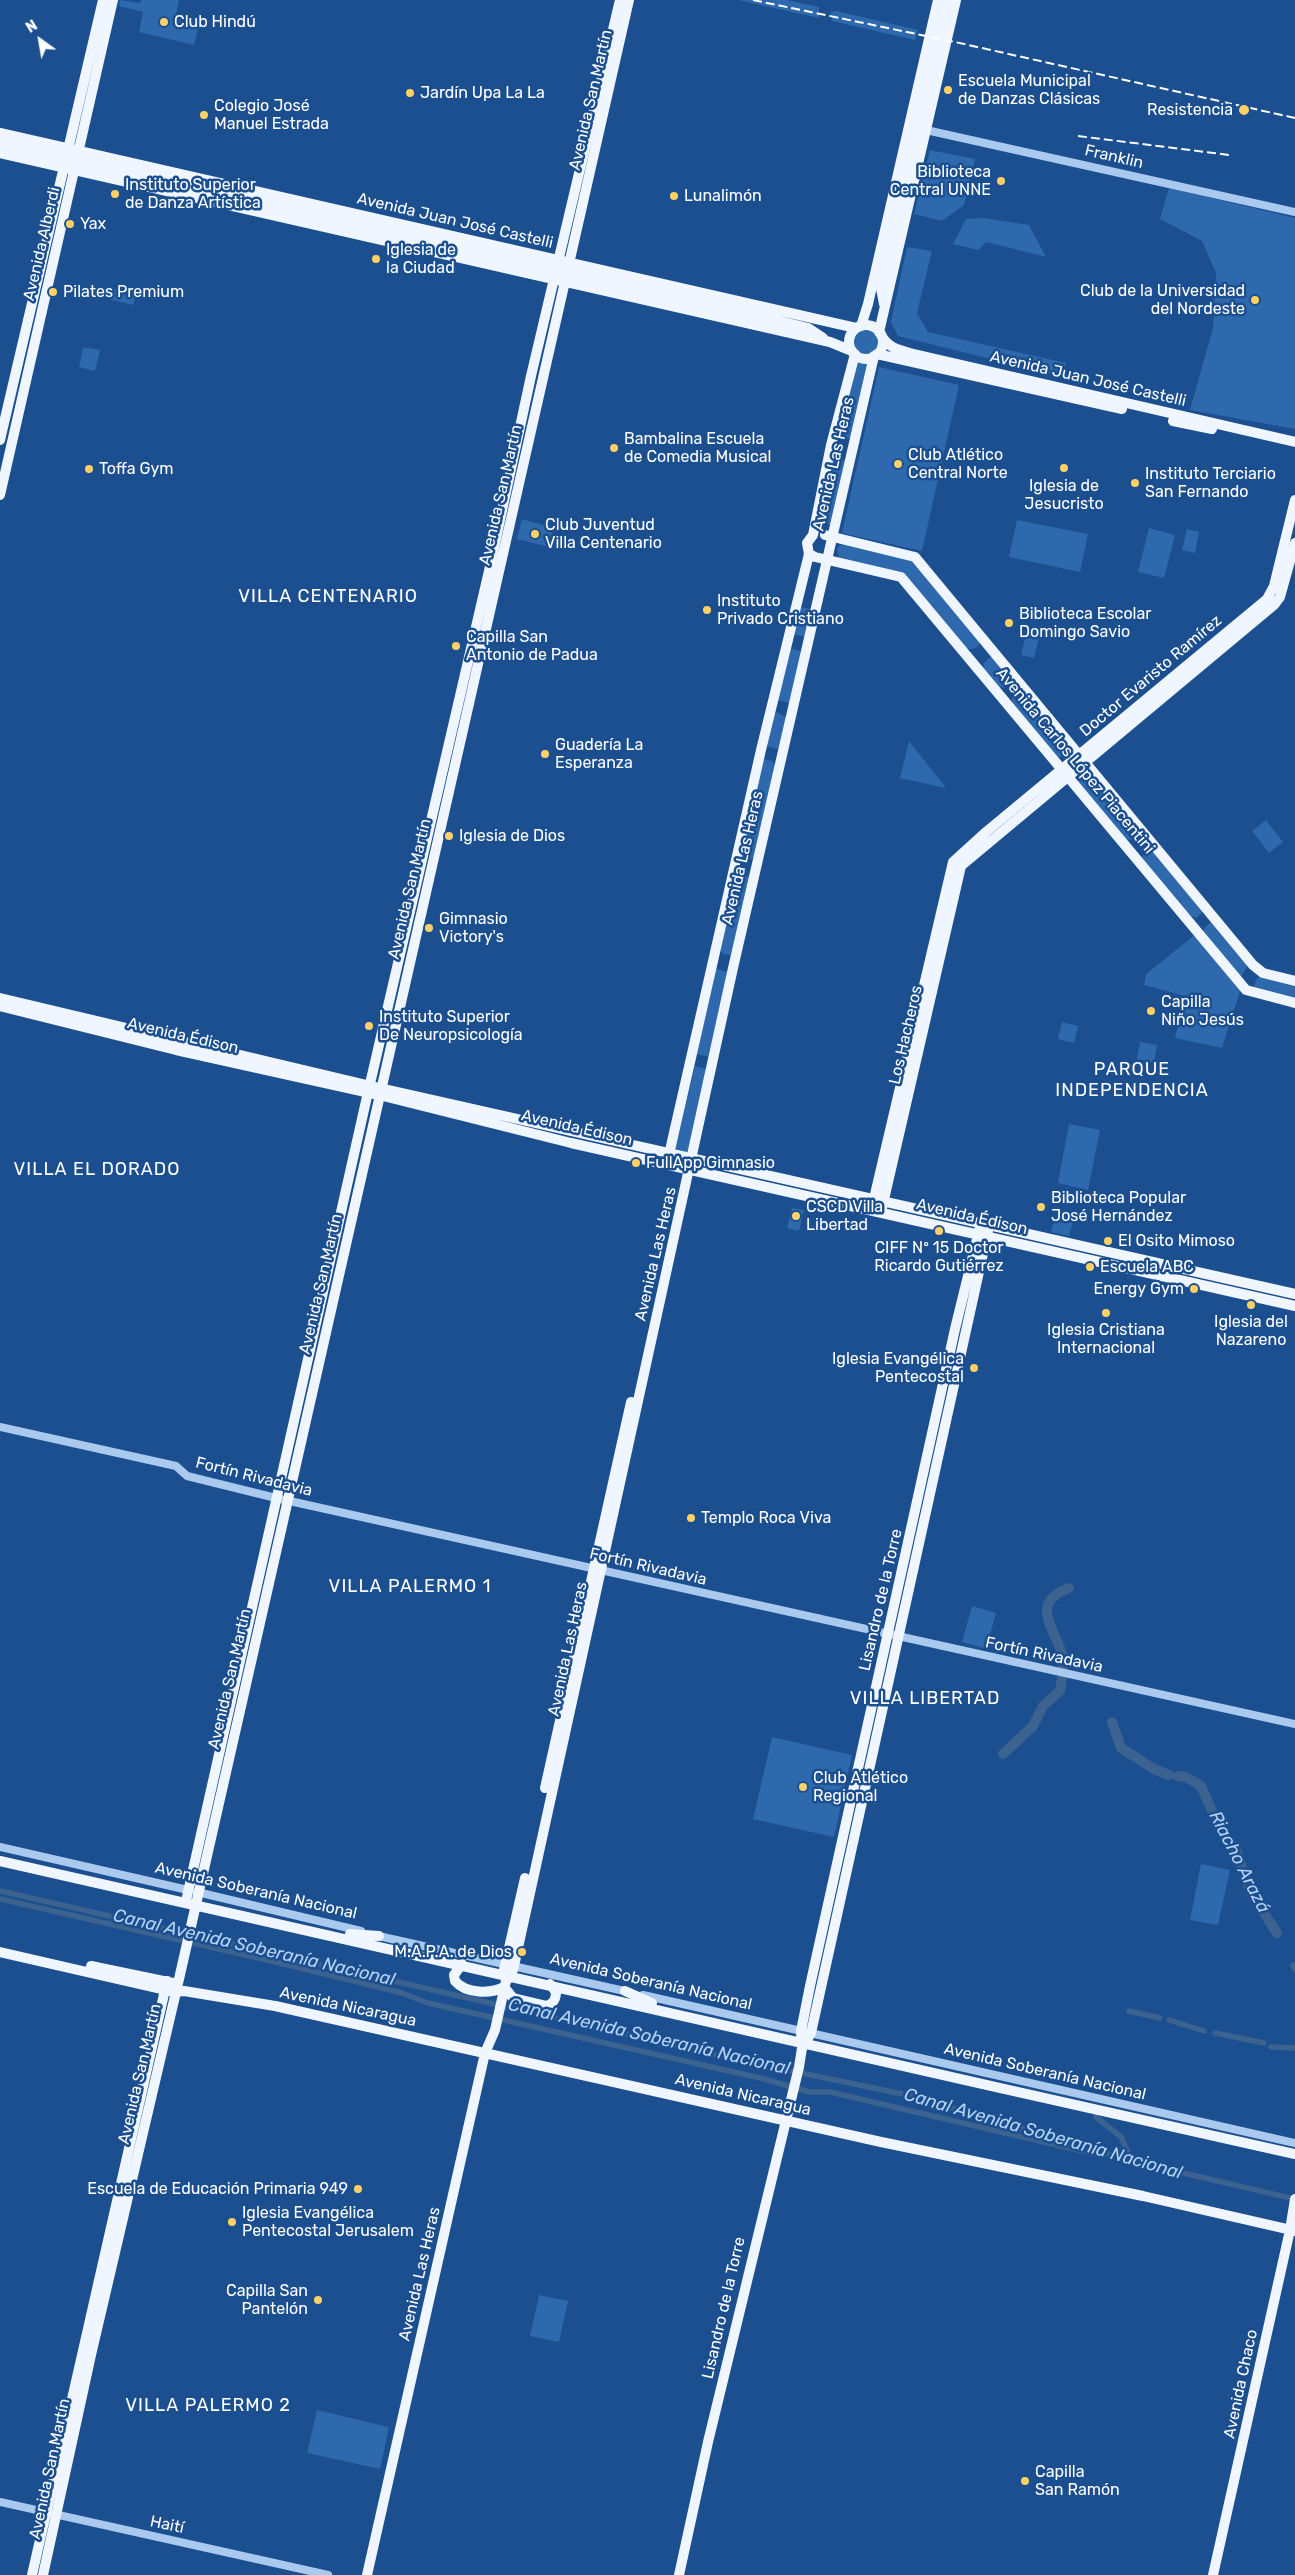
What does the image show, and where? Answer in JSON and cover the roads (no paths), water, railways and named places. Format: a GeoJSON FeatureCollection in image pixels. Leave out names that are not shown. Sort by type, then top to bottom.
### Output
{"type":"FeatureCollection","features":[{"type":"Feature","properties":{"kind":"main road"},"geometry":{"type":"LineString","coordinates":[[66,153],[103,0]]}},
{"type":"Feature","properties":{"kind":"main road","name":"Avenida Alberdi"},"geometry":{"type":"LineString","coordinates":[[0,440],[73,162],[113,0]]}},
{"type":"Feature","properties":{"kind":"main road","name":"Avenida San Martín"},"geometry":{"type":"LineString","coordinates":[[32,2575],[52,2512],[173,1987],[185,1950],[190,1927],[193,1891],[276,1498],[375,1091],[562,272],[620,0]]}},
{"type":"Feature","properties":{"kind":"main road","name":"Avenida San Martín"},"geometry":{"type":"LineString","coordinates":[[562,272],[629,0]]}},
{"type":"Feature","properties":{"kind":"main road"},"geometry":{"type":"LineString","coordinates":[[938,0],[868,304],[858,327],[849,339],[853,353],[866,358],[875,355],[882,345],[880,333],[884,310],[956,0]]}},
{"type":"Feature","properties":{"kind":"main road"},"geometry":{"type":"LineString","coordinates":[[884,310],[881,288],[946,0]]}},
{"type":"Feature","properties":{"kind":"main road"},"geometry":{"type":"LineString","coordinates":[[0,133],[66,153],[73,162]]}},
{"type":"Feature","properties":{"kind":"main road"},"geometry":{"type":"LineString","coordinates":[[0,143],[66,153]]}},
{"type":"Feature","properties":{"kind":"main road"},"geometry":{"type":"LineString","coordinates":[[0,153],[73,162]]}},
{"type":"Feature","properties":{"kind":"main road","name":"Avenida Alberdi"},"geometry":{"type":"LineString","coordinates":[[0,495],[73,162]]}},
{"type":"Feature","properties":{"kind":"main road","name":"Avenida Juan José Castelli"},"geometry":{"type":"LineString","coordinates":[[73,162],[808,328],[830,342],[853,353]]}},
{"type":"Feature","properties":{"kind":"main road","name":"Avenida Juan José Castelli"},"geometry":{"type":"LineString","coordinates":[[562,272],[858,327]]}},
{"type":"Feature","properties":{"kind":"main road","name":"Avenida Juan José Castelli"},"geometry":{"type":"LineString","coordinates":[[562,272],[830,342]]}},
{"type":"Feature","properties":{"kind":"main road"},"geometry":{"type":"LineString","coordinates":[[868,304],[881,288]]}},
{"type":"Feature","properties":{"kind":"main road","name":"Avenida Juan José Castelli"},"geometry":{"type":"LineString","coordinates":[[808,328],[836,324]]}},
{"type":"Feature","properties":{"kind":"main road"},"geometry":{"type":"LineString","coordinates":[[858,327],[871,326],[880,333]]}},
{"type":"Feature","properties":{"kind":"main road","name":"Avenida Juan José Castelli"},"geometry":{"type":"LineString","coordinates":[[880,333],[886,344],[894,349],[1295,442]]}},
{"type":"Feature","properties":{"kind":"main road","name":"Avenida Las Heras"},"geometry":{"type":"LineString","coordinates":[[667,1164],[758,760],[808,551],[809,538],[813,534],[831,444],[853,353]]}},
{"type":"Feature","properties":{"kind":"main road","name":"Avenida Juan José Castelli"},"geometry":{"type":"LineString","coordinates":[[875,355],[1295,448]]}},
{"type":"Feature","properties":{"kind":"main road","name":"Avenida Las Heras"},"geometry":{"type":"LineString","coordinates":[[367,2575],[485,2053],[495,2030],[827,548],[875,355]]}},
{"type":"Feature","properties":{"kind":"main road","name":"Doctor Evaristo Ramírez"},"geometry":{"type":"LineString","coordinates":[[1082,758],[1267,599],[1274,586],[1295,500]]}},
{"type":"Feature","properties":{"kind":"main road","name":"Avenida Carlos López Piacentini"},"geometry":{"type":"LineString","coordinates":[[813,534],[827,548],[902,576],[1246,990],[1295,1003]]}},
{"type":"Feature","properties":{"kind":"main road","name":"Doctor Evaristo Ramírez"},"geometry":{"type":"LineString","coordinates":[[956,864],[1082,758],[1274,605],[1280,597],[1295,543]]}},
{"type":"Feature","properties":{"kind":"main road","name":"Avenida Carlos López Piacentini"},"geometry":{"type":"LineString","coordinates":[[808,551],[827,548],[915,557],[1253,965],[1263,973],[1295,981]]}},
{"type":"Feature","properties":{"kind":"main road","name":"Los Hacheros"},"geometry":{"type":"LineString","coordinates":[[877,1205],[956,864]]}},
{"type":"Feature","properties":{"kind":"main road","name":"Avenida Édison"},"geometry":{"type":"LineString","coordinates":[[0,998],[688,1169],[877,1205]]}},
{"type":"Feature","properties":{"kind":"main road","name":"Avenida Édison"},"geometry":{"type":"LineString","coordinates":[[0,1006],[176,1050],[670,1152],[877,1205],[1295,1294]]}},
{"type":"Feature","properties":{"kind":"main road","name":"Avenida San Martín"},"geometry":{"type":"LineString","coordinates":[[193,1891],[288,1500],[375,1091]]}},
{"type":"Feature","properties":{"kind":"main road","name":"Avenida Édison"},"geometry":{"type":"LineString","coordinates":[[984,1229],[1295,1306]]}},
{"type":"Feature","properties":{"kind":"main road","name":"Lisandro de la Torre"},"geometry":{"type":"LineString","coordinates":[[678,2575],[708,2442],[799,2067],[888,1634],[955,1329],[984,1229]]}},
{"type":"Feature","properties":{"kind":"main road","name":"Lisandro de la Torre"},"geometry":{"type":"LineString","coordinates":[[804,2040],[899,1636],[984,1229]]}},
{"type":"Feature","properties":{"kind":"main road","name":"Avenida Soberanía Nacional"},"geometry":{"type":"LineString","coordinates":[[0,1861],[804,2040],[1295,2154]]}},
{"type":"Feature","properties":{"kind":"main road"},"geometry":{"type":"LineString","coordinates":[[322,1933],[379,1936]]}},
{"type":"Feature","properties":{"kind":"main road","name":"Avenida Nicaragua"},"geometry":{"type":"LineString","coordinates":[[0,1946],[173,1987]]}},
{"type":"Feature","properties":{"kind":"main road","name":"Avenida Nicaragua"},"geometry":{"type":"LineString","coordinates":[[0,1952],[275,2006],[785,2120],[1143,2196],[1293,2231]]}},
{"type":"Feature","properties":{"kind":"main road"},"geometry":{"type":"LineString","coordinates":[[462,1964],[454,1975],[458,1986],[490,1993],[507,1975]]}},
{"type":"Feature","properties":{"kind":"main road"},"geometry":{"type":"LineString","coordinates":[[507,1975],[513,1998],[547,2006],[552,2004],[556,1996],[556,1992],[550,1984]]}},
{"type":"Feature","properties":{"kind":"main road"},"geometry":{"type":"LineString","coordinates":[[625,1991],[672,2012]]}},
{"type":"Feature","properties":{"kind":"main road","name":"Avenida Chaco"},"geometry":{"type":"LineString","coordinates":[[1213,2575],[1293,2231],[1294,2204]]}},
{"type":"Feature","properties":{"kind":"main road","name":"Avenida San Martín"},"geometry":{"type":"LineString","coordinates":[[43,2575],[52,2512]]}},
{"type":"Feature","properties":{"kind":"street","name":"Franklin"},"geometry":{"type":"LineString","coordinates":[[926,130],[1295,212]]}},
{"type":"Feature","properties":{"kind":"street","name":"Fortín Rivadavia"},"geometry":{"type":"LineString","coordinates":[[0,1427],[176,1466],[187,1476],[276,1498],[1295,1724]]}},
{"type":"Feature","properties":{"kind":"street","name":"Avenida Soberanía Nacional"},"geometry":{"type":"LineString","coordinates":[[0,1847],[379,1936],[507,1975],[625,1991],[804,2040],[1295,2143]]}},
{"type":"Feature","properties":{"kind":"street","name":"Haití"},"geometry":{"type":"LineString","coordinates":[[0,2502],[52,2512],[328,2575]]}},
{"type":"Feature","properties":{"kind":"waterway","name":"Riacho Arazá"},"geometry":{"type":"LineString","coordinates":[[1063,1668],[1059,1645],[1047,1613],[1048,1604],[1055,1595],[1069,1588]]}},
{"type":"Feature","properties":{"kind":"waterway","name":"Riacho Arazá"},"geometry":{"type":"LineString","coordinates":[[1003,1754],[1033,1726],[1043,1706],[1060,1691],[1062,1678]]}},
{"type":"Feature","properties":{"kind":"waterway","name":"Riacho Arazá"},"geometry":{"type":"LineString","coordinates":[[1112,1722],[1121,1748],[1154,1769],[1169,1775]]}},
{"type":"Feature","properties":{"kind":"waterway","name":"Riacho Arazá"},"geometry":{"type":"LineString","coordinates":[[1178,1776],[1186,1777],[1201,1786],[1213,1813],[1222,1822],[1225,1839],[1235,1847],[1251,1893],[1277,1933]]}},
{"type":"Feature","properties":{"kind":"waterway","name":"Canal Avenida Soberanía Nacional"},"geometry":{"type":"LineString","coordinates":[[0,1891],[739,2060],[907,2095],[1132,2161],[1295,2199]]}},
{"type":"Feature","properties":{"kind":"waterway"},"geometry":{"type":"LineString","coordinates":[[0,1899],[280,1963],[402,1993],[428,2003],[760,2078],[810,2092],[830,2092],[1095,2154]]}},
{"type":"Feature","properties":{"kind":"waterway","name":"Riacho Arazá"},"geometry":{"type":"LineString","coordinates":[[1293,1965],[1295,1970]]}},
{"type":"Feature","properties":{"kind":"waterway","name":"Riacho Arazá"},"geometry":{"type":"LineString","coordinates":[[1129,2011],[1160,2018]]}},
{"type":"Feature","properties":{"kind":"waterway","name":"Riacho Arazá"},"geometry":{"type":"LineString","coordinates":[[1169,2020],[1204,2031]]}},
{"type":"Feature","properties":{"kind":"waterway","name":"Riacho Arazá"},"geometry":{"type":"LineString","coordinates":[[1215,2033],[1264,2043]]}},
{"type":"Feature","properties":{"kind":"waterway","name":"Riacho Arazá"},"geometry":{"type":"LineString","coordinates":[[1271,2047],[1295,2048]]}},
{"type":"Feature","properties":{"kind":"waterway","name":"Riacho Arazá"},"geometry":{"type":"LineString","coordinates":[[1096,2117],[1121,2137],[1132,2161]]}},
{"type":"Feature","properties":{"kind":"railway"},"geometry":{"type":"LineString","coordinates":[[753,0],[955,42],[1295,118]]}},
{"type":"Feature","properties":{"kind":"railway"},"geometry":{"type":"LineString","coordinates":[[1078,136],[1229,155]]}},
{"type":"Feature","properties":{"kind":"place","name":"Club Hindú"},"geometry":{"type":"Point","coordinates":[164,22]}},
{"type":"Feature","properties":{"kind":"place","name":"Escuela Municipal de Danzas Clásicas"},"geometry":{"type":"Point","coordinates":[948,90]}},
{"type":"Feature","properties":{"kind":"place","name":"Jardín Upa La La"},"geometry":{"type":"Point","coordinates":[410,93]}},
{"type":"Feature","properties":{"kind":"place","name":"Resistencia"},"geometry":{"type":"Point","coordinates":[1244,110]}},
{"type":"Feature","properties":{"kind":"place","name":"Colegio José Manuel Estrada"},"geometry":{"type":"Point","coordinates":[204,115]}},
{"type":"Feature","properties":{"kind":"place","name":"Biblioteca Central UNNE"},"geometry":{"type":"Point","coordinates":[1001,181]}},
{"type":"Feature","properties":{"kind":"place","name":"Instituto Superior de Danza Artística"},"geometry":{"type":"Point","coordinates":[115,194]}},
{"type":"Feature","properties":{"kind":"place","name":"Lunalimón"},"geometry":{"type":"Point","coordinates":[674,196]}},
{"type":"Feature","properties":{"kind":"place","name":"Yax"},"geometry":{"type":"Point","coordinates":[70,224]}},
{"type":"Feature","properties":{"kind":"place","name":"Iglesia de la Ciudad"},"geometry":{"type":"Point","coordinates":[376,259]}},
{"type":"Feature","properties":{"kind":"place","name":"Pilates Premium"},"geometry":{"type":"Point","coordinates":[53,292]}},
{"type":"Feature","properties":{"kind":"place","name":"Club de la Universidad del Nordeste"},"geometry":{"type":"Point","coordinates":[1255,300]}},
{"type":"Feature","properties":{"kind":"place","name":"Bambalina Escuela de Comedia Musical"},"geometry":{"type":"Point","coordinates":[614,448]}},
{"type":"Feature","properties":{"kind":"place","name":"Club Atlético Central Norte"},"geometry":{"type":"Point","coordinates":[898,464]}},
{"type":"Feature","properties":{"kind":"place","name":"Iglesia de Jesucristo"},"geometry":{"type":"Point","coordinates":[1064,468]}},
{"type":"Feature","properties":{"kind":"place","name":"Toffa Gym"},"geometry":{"type":"Point","coordinates":[89,469]}},
{"type":"Feature","properties":{"kind":"place","name":"Instituto Terciario San Fernando"},"geometry":{"type":"Point","coordinates":[1135,483]}},
{"type":"Feature","properties":{"kind":"place","name":"Club Juventud Villa Centenario"},"geometry":{"type":"Point","coordinates":[535,534]}},
{"type":"Feature","properties":{"kind":"place","name":"Instituto Privado Cristiano"},"geometry":{"type":"Point","coordinates":[707,610]}},
{"type":"Feature","properties":{"kind":"place","name":"Biblioteca Escolar Domingo Savio"},"geometry":{"type":"Point","coordinates":[1009,623]}},
{"type":"Feature","properties":{"kind":"place","name":"Capilla San Antonio de Padua"},"geometry":{"type":"Point","coordinates":[456,646]}},
{"type":"Feature","properties":{"kind":"place","name":"Guadería La Esperanza"},"geometry":{"type":"Point","coordinates":[545,754]}},
{"type":"Feature","properties":{"kind":"place","name":"Iglesia de Dios"},"geometry":{"type":"Point","coordinates":[449,836]}},
{"type":"Feature","properties":{"kind":"place","name":"Gimnasio Victory's"},"geometry":{"type":"Point","coordinates":[429,928]}},
{"type":"Feature","properties":{"kind":"place","name":"Capilla Niño Jesús"},"geometry":{"type":"Point","coordinates":[1151,1011]}},
{"type":"Feature","properties":{"kind":"place","name":"Instituto Superior De Neuropsicología"},"geometry":{"type":"Point","coordinates":[369,1026]}},
{"type":"Feature","properties":{"kind":"place","name":"FullApp Gimnasio"},"geometry":{"type":"Point","coordinates":[636,1163]}},
{"type":"Feature","properties":{"kind":"place","name":"Biblioteca Popular José Hernández"},"geometry":{"type":"Point","coordinates":[1041,1207]}},
{"type":"Feature","properties":{"kind":"place","name":"CSCD Villa Libertad"},"geometry":{"type":"Point","coordinates":[796,1216]}},
{"type":"Feature","properties":{"kind":"place","name":"CIFF Nº 15 Doctor Ricardo Gutiérrez"},"geometry":{"type":"Point","coordinates":[939,1231]}},
{"type":"Feature","properties":{"kind":"place","name":"El Osito Mimoso"},"geometry":{"type":"Point","coordinates":[1108,1241]}},
{"type":"Feature","properties":{"kind":"place","name":"Escuela ABC"},"geometry":{"type":"Point","coordinates":[1090,1267]}},
{"type":"Feature","properties":{"kind":"place","name":"Energy Gym"},"geometry":{"type":"Point","coordinates":[1194,1289]}},
{"type":"Feature","properties":{"kind":"place","name":"Iglesia del Nazareno"},"geometry":{"type":"Point","coordinates":[1251,1305]}},
{"type":"Feature","properties":{"kind":"place","name":"Iglesia Cristiana Internacional"},"geometry":{"type":"Point","coordinates":[1106,1313]}},
{"type":"Feature","properties":{"kind":"place","name":"Iglesia Evangélica Pentecostal"},"geometry":{"type":"Point","coordinates":[974,1368]}},
{"type":"Feature","properties":{"kind":"place","name":"Templo Roca Viva"},"geometry":{"type":"Point","coordinates":[691,1518]}},
{"type":"Feature","properties":{"kind":"place","name":"Club Atlético Regional"},"geometry":{"type":"Point","coordinates":[803,1787]}},
{"type":"Feature","properties":{"kind":"place","name":"M.A.P.A. de Dios"},"geometry":{"type":"Point","coordinates":[522,1952]}},
{"type":"Feature","properties":{"kind":"place","name":"Escuela de Educación Primaria 949"},"geometry":{"type":"Point","coordinates":[358,2189]}},
{"type":"Feature","properties":{"kind":"place","name":"Iglesia Evangélica Pentecostal Jerusalem"},"geometry":{"type":"Point","coordinates":[232,2222]}},
{"type":"Feature","properties":{"kind":"place","name":"Capilla San Pantelón"},"geometry":{"type":"Point","coordinates":[318,2300]}},
{"type":"Feature","properties":{"kind":"place","name":"Capilla San Ramón"},"geometry":{"type":"Point","coordinates":[1025,2481]}},
{"type":"Feature","properties":{"kind":"district","name":"VILLA CENTENARIO"},"geometry":{"type":"Point","coordinates":[328,597]}},
{"type":"Feature","properties":{"kind":"district","name":"PARQUE INDEPENDENCIA"},"geometry":{"type":"Point","coordinates":[1132,1080]}},
{"type":"Feature","properties":{"kind":"district","name":"VILLA EL DORADO"},"geometry":{"type":"Point","coordinates":[97,1170]}},
{"type":"Feature","properties":{"kind":"district","name":"VILLA PALERMO 1"},"geometry":{"type":"Point","coordinates":[410,1587]}},
{"type":"Feature","properties":{"kind":"district","name":"VILLA LIBERTAD"},"geometry":{"type":"Point","coordinates":[925,1699]}},
{"type":"Feature","properties":{"kind":"district","name":"VILLA PALERMO 2"},"geometry":{"type":"Point","coordinates":[208,2406]}}]}
